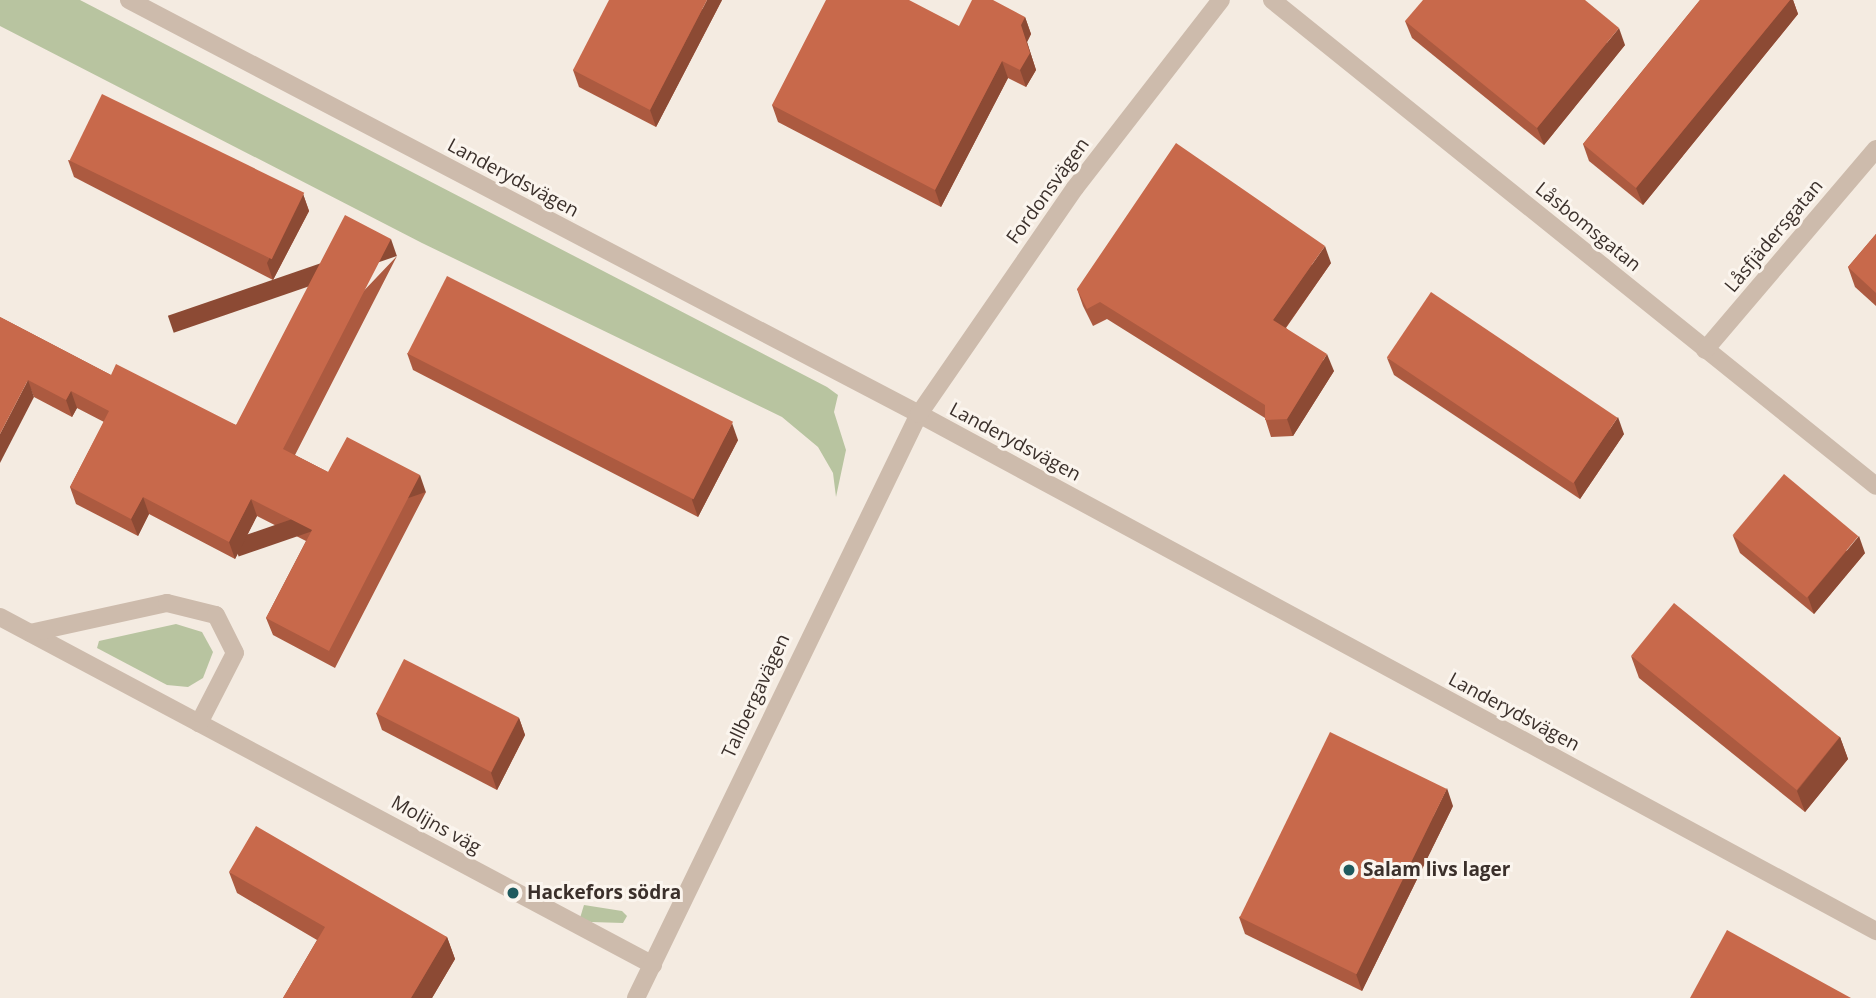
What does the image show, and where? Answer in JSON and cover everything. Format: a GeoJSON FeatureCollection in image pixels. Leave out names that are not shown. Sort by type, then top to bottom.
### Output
{"type":"FeatureCollection","features":[{"type":"Feature","properties":{"kind":"street","name":"Landerydsvägen"},"geometry":{"type":"LineString","coordinates":[[129,0],[919,414],[1876,931]]}},
{"type":"Feature","properties":{"kind":"street","name":"Fordonsvägen"},"geometry":{"type":"LineString","coordinates":[[919,414],[1075,188],[1221,0]]}},
{"type":"Feature","properties":{"kind":"street","name":"Låsbomsgatan"},"geometry":{"type":"LineString","coordinates":[[1272,0],[1876,486]]}},
{"type":"Feature","properties":{"kind":"street","name":"Låsfjädersgatan"},"geometry":{"type":"LineString","coordinates":[[1705,349],[1876,149]]}},
{"type":"Feature","properties":{"kind":"street","name":"Tallbergavägen"},"geometry":{"type":"LineString","coordinates":[[636,998],[919,414]]}},
{"type":"Feature","properties":{"kind":"street"},"geometry":{"type":"LineString","coordinates":[[30,633],[167,603],[216,615],[234,653],[199,723]]}},
{"type":"Feature","properties":{"kind":"street","name":"Molijns väg"},"geometry":{"type":"LineString","coordinates":[[0,617],[653,965]]}},
{"type":"Feature","properties":{"kind":"green space"},"geometry":{"type":"Polygon","coordinates":[[[0,0],[80,0],[827,387],[838,395],[834,412],[846,450],[836,497],[833,473],[818,447],[782,417],[422,243],[0,26],[0,0]]]}},
{"type":"Feature","properties":{"kind":"green space"},"geometry":{"type":"Polygon","coordinates":[[[176,624],[202,632],[213,652],[203,678],[188,687],[167,685],[97,648],[99,641],[176,624]]]}},
{"type":"Feature","properties":{"kind":"green space"},"geometry":{"type":"Polygon","coordinates":[[[584,905],[622,911],[627,916],[623,923],[591,922],[580,918],[584,905]]]}},
{"type":"Feature","properties":{"kind":"building"},"geometry":{"type":"Polygon","coordinates":[[[609,0],[707,0],[650,110],[573,70],[609,0]]]}},
{"type":"Feature","properties":{"kind":"building"},"geometry":{"type":"Polygon","coordinates":[[[826,0],[909,0],[959,26],[972,0],[993,0],[1025,17],[1021,25],[1030,53],[1020,70],[1002,61],[935,190],[772,105],[826,0]]]}},
{"type":"Feature","properties":{"kind":"building"},"geometry":{"type":"Polygon","coordinates":[[[1423,0],[1585,0],[1619,28],[1537,128],[1405,21],[1423,0]]]}},
{"type":"Feature","properties":{"kind":"building"},"geometry":{"type":"Polygon","coordinates":[[[1700,0],[1790,0],[1636,188],[1583,144],[1700,0]]]}},
{"type":"Feature","properties":{"kind":"building"},"geometry":{"type":"Polygon","coordinates":[[[102,94],[304,193],[272,259],[70,161],[102,94]]]}},
{"type":"Feature","properties":{"kind":"building"},"geometry":{"type":"Polygon","coordinates":[[[1176,143],[1325,246],[1273,320],[1327,354],[1287,419],[1265,420],[1265,405],[1100,302],[1087,309],[1077,289],[1176,143]]]}},
{"type":"Feature","properties":{"kind":"building"},"geometry":{"type":"Polygon","coordinates":[[[345,215],[391,239],[283,449],[328,472],[347,437],[420,475],[329,651],[266,618],[312,530],[251,499],[229,542],[143,497],[131,519],[70,487],[109,411],[71,391],[66,400],[28,380],[0,434],[0,317],[111,375],[116,364],[236,425],[345,215]]]}},
{"type":"Feature","properties":{"kind":"building"},"geometry":{"type":"Polygon","coordinates":[[[1876,234],[1876,293],[1848,267],[1876,234]]]}},
{"type":"Feature","properties":{"kind":"building"},"geometry":{"type":"Polygon","coordinates":[[[447,276],[733,422],[694,499],[408,354],[447,276]]]}},
{"type":"Feature","properties":{"kind":"building"},"geometry":{"type":"Polygon","coordinates":[[[1431,292],[1618,418],[1573,483],[1387,357],[1431,292]]]}},
{"type":"Feature","properties":{"kind":"building"},"geometry":{"type":"Polygon","coordinates":[[[1784,474],[1858,536],[1807,598],[1733,535],[1784,474]]]}},
{"type":"Feature","properties":{"kind":"building"},"geometry":{"type":"Polygon","coordinates":[[[1674,603],[1840,737],[1797,790],[1631,656],[1674,603]]]}},
{"type":"Feature","properties":{"kind":"building"},"geometry":{"type":"Polygon","coordinates":[[[404,659],[519,718],[491,772],[376,713],[404,659]]]}},
{"type":"Feature","properties":{"kind":"building","name":"Salam livs lager"},"geometry":{"type":"Polygon","coordinates":[[[1330,732],[1447,789],[1357,974],[1240,917],[1330,732]]]}},
{"type":"Feature","properties":{"kind":"building"},"geometry":{"type":"Polygon","coordinates":[[[256,826],[447,937],[411,998],[283,998],[325,927],[229,872],[256,826]]]}},
{"type":"Feature","properties":{"kind":"building"},"geometry":{"type":"Polygon","coordinates":[[[1727,930],[1851,998],[1690,998],[1727,930]]]}},
{"type":"Feature","properties":{"kind":"place","name":"Salam livs lager"},"geometry":{"type":"Point","coordinates":[1349,870]}},
{"type":"Feature","properties":{"kind":"place","name":"Hackefors södra"},"geometry":{"type":"Point","coordinates":[513,893]}}]}
